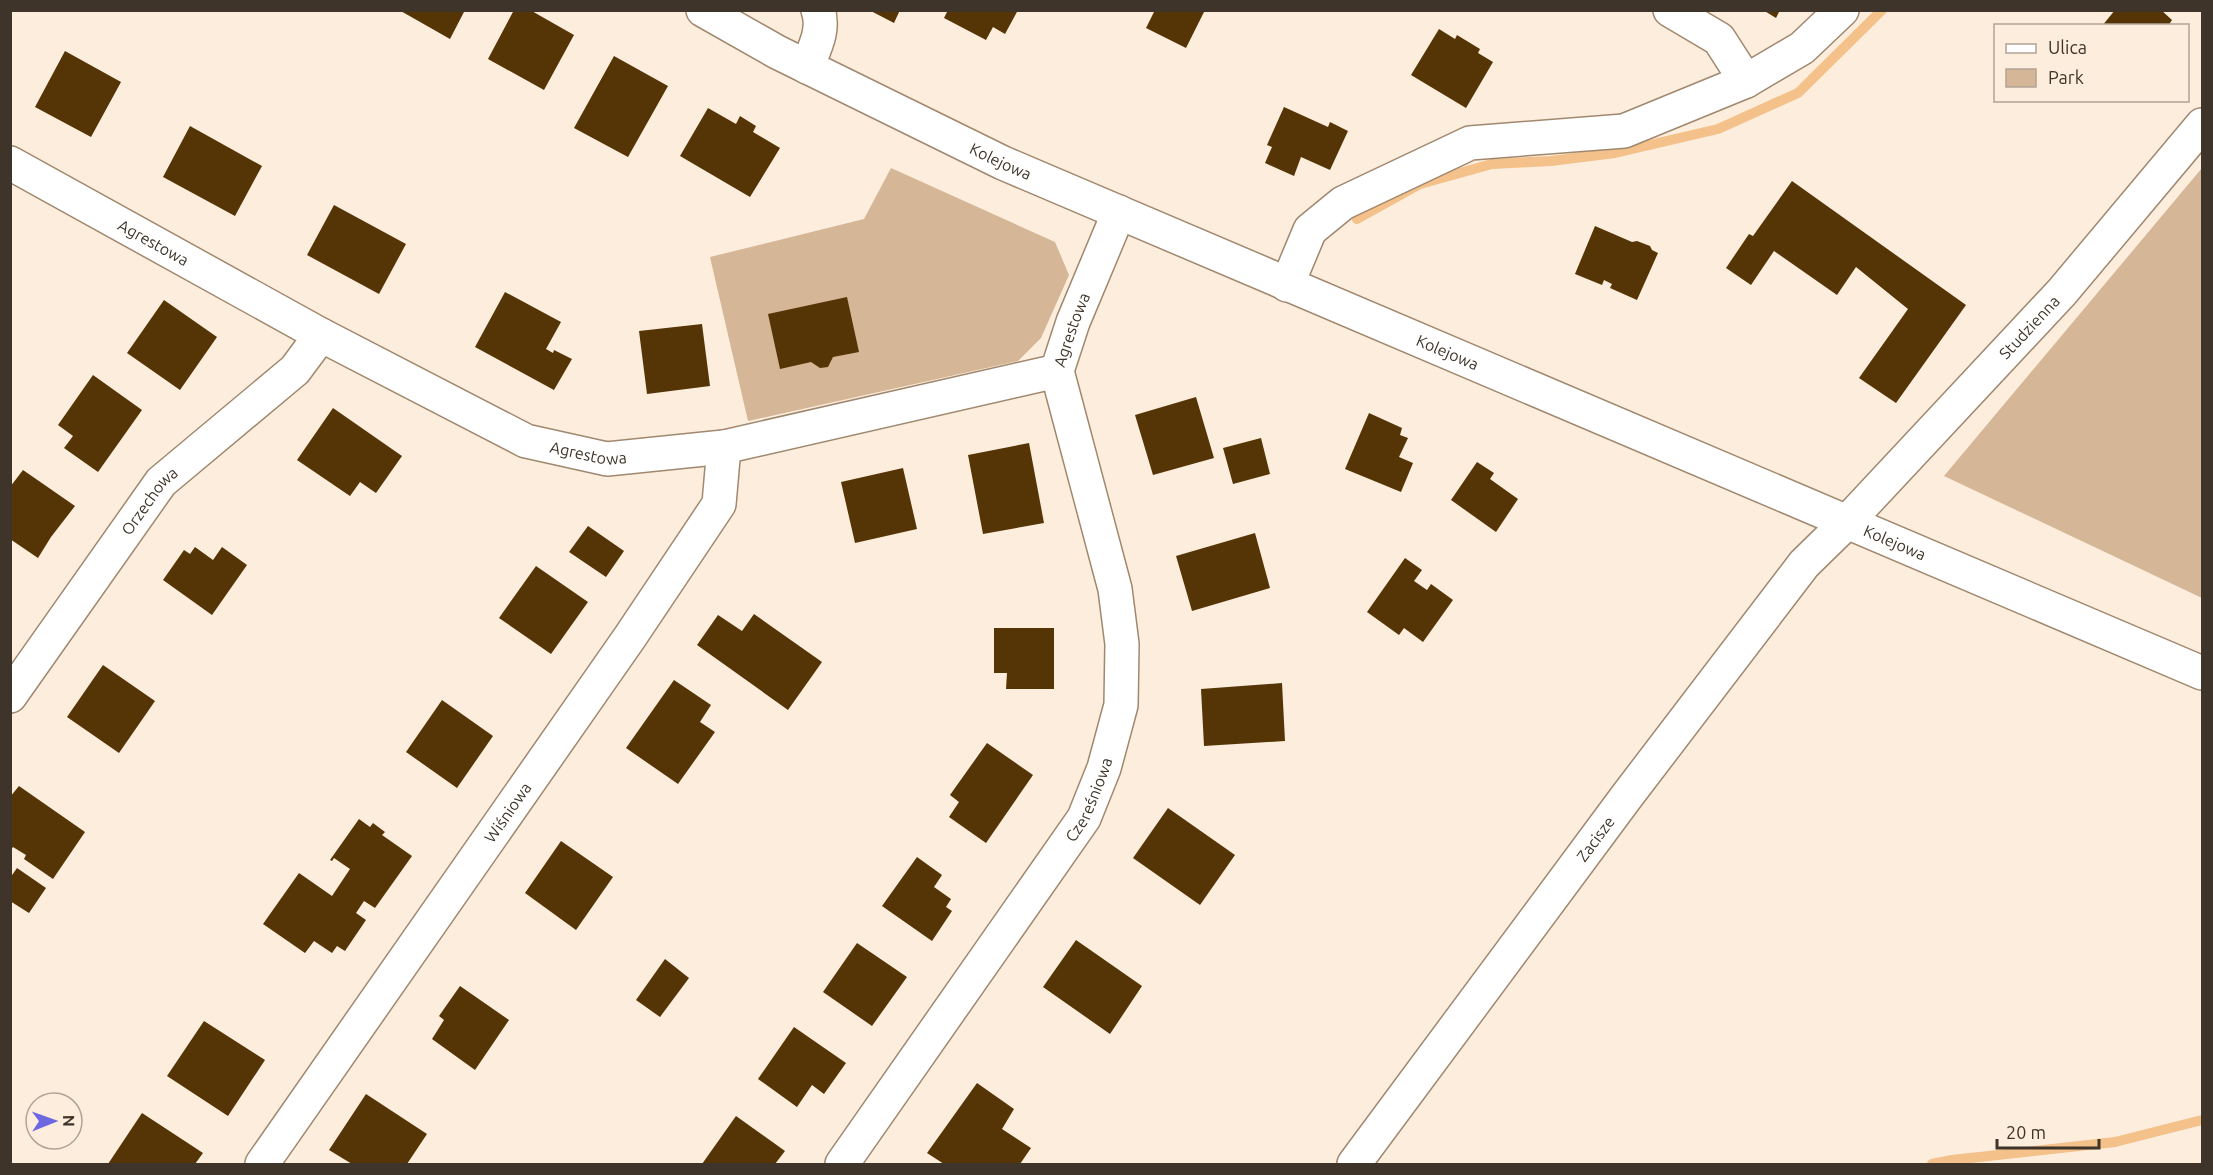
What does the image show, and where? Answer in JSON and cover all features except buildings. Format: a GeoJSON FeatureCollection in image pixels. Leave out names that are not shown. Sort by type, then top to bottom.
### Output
{"type":"FeatureCollection","features":[{"type":"Feature","properties":{"kind":"street","name":"Kolejowa"},"geometry":{"type":"LineString","coordinates":[[704,10],[807,66],[1003,164],[2202,673]]}},
{"type":"Feature","properties":{"kind":"street"},"geometry":{"type":"LineString","coordinates":[[807,66],[819,38],[818,10]]}},
{"type":"Feature","properties":{"kind":"street"},"geometry":{"type":"LineString","coordinates":[[1670,10],[1719,39],[1746,81]]}},
{"type":"Feature","properties":{"kind":"street"},"geometry":{"type":"LineString","coordinates":[[1287,285],[1310,230],[1343,203],[1470,143],[1624,131],[1746,81],[1803,48],[1842,10]]}},
{"type":"Feature","properties":{"kind":"street","name":"Studzienna"},"geometry":{"type":"LineString","coordinates":[[1847,522],[2062,291],[2202,125]]}},
{"type":"Feature","properties":{"kind":"street","name":"Agrestowa"},"geometry":{"type":"LineString","coordinates":[[10,164],[321,335],[526,441],[608,459],[724,447],[1057,371],[1073,322],[1119,212]]}},
{"type":"Feature","properties":{"kind":"street","name":"Orzechowa"},"geometry":{"type":"LineString","coordinates":[[10,696],[161,482],[295,370],[321,335]]}},
{"type":"Feature","properties":{"kind":"street","name":"Czereśniowa"},"geometry":{"type":"LineString","coordinates":[[842,1164],[1084,818],[1104,768],[1121,705],[1122,644],[1115,589],[1057,371]]}},
{"type":"Feature","properties":{"kind":"street","name":"Wiśniowa"},"geometry":{"type":"LineString","coordinates":[[262,1164],[624,647],[719,504],[724,447]]}},
{"type":"Feature","properties":{"kind":"street","name":"Zacisze"},"geometry":{"type":"LineString","coordinates":[[1354,1164],[1756,625],[1804,564],[1847,522]]}},
{"type":"Feature","properties":{"kind":"green space"},"geometry":{"type":"Polygon","coordinates":[[[891,168],[1055,242],[1069,275],[1041,338],[1018,361],[748,421],[710,257],[864,219],[891,168]]]}},
{"type":"Feature","properties":{"kind":"green space"},"geometry":{"type":"Polygon","coordinates":[[[2202,168],[2202,598],[1944,476],[2202,168]]]}},
{"type":"Feature","properties":{"kind":"waterway"},"geometry":{"type":"LineString","coordinates":[[1357,219],[1420,184],[1492,164],[1551,161],[1615,153],[1718,129],[1798,93],[1882,10]]}},
{"type":"Feature","properties":{"kind":"waterway"},"geometry":{"type":"LineString","coordinates":[[1932,1164],[2115,1142],[2202,1120]]}}]}
